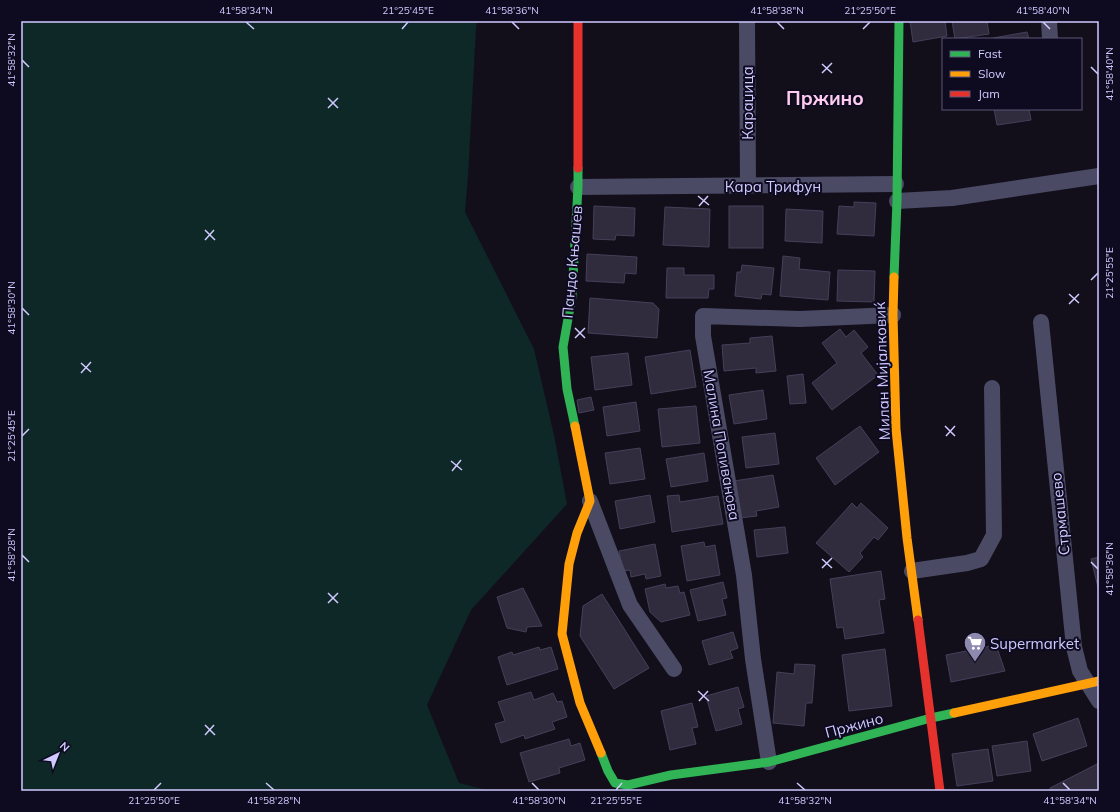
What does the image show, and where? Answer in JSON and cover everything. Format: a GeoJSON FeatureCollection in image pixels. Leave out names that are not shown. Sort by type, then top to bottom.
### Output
{"type":"FeatureCollection","features":[{"type":"Feature","properties":{"kind":"street","name":"Пандо Књашев"},"geometry":{"type":"LineString","coordinates":[[578,21],[578,187],[572,296],[563,347],[567,389],[590,501],[630,605],[674,669]]}},
{"type":"Feature","properties":{"kind":"street","name":"Караџица"},"geometry":{"type":"LineString","coordinates":[[747,21],[748,185]]}},
{"type":"Feature","properties":{"kind":"street","name":"Милан Мијалковиќ"},"geometry":{"type":"LineString","coordinates":[[899,21],[897,201],[893,315],[896,429],[912,571],[940,791]]}},
{"type":"Feature","properties":{"kind":"street"},"geometry":{"type":"LineString","coordinates":[[1048,21],[1050,38]]}},
{"type":"Feature","properties":{"kind":"street"},"geometry":{"type":"LineString","coordinates":[[897,201],[952,198],[1099,176]]}},
{"type":"Feature","properties":{"kind":"street","name":"Кара Трифун"},"geometry":{"type":"LineString","coordinates":[[578,187],[896,184]]}},
{"type":"Feature","properties":{"kind":"street","name":"Малина Попиванова"},"geometry":{"type":"LineString","coordinates":[[769,762],[753,659],[744,575],[703,336],[703,316],[800,318],[893,315]]}},
{"type":"Feature","properties":{"kind":"street","name":"Стрмашево"},"geometry":{"type":"LineString","coordinates":[[1041,322],[1074,647],[1080,671],[1094,682],[1099,700]]}},
{"type":"Feature","properties":{"kind":"street"},"geometry":{"type":"LineString","coordinates":[[912,571],[967,563],[981,559],[994,535],[992,388]]}},
{"type":"Feature","properties":{"kind":"street","name":"Пржино"},"geometry":{"type":"LineString","coordinates":[[590,501],[577,534],[569,564],[562,634],[580,703],[608,771],[615,783],[628,785],[671,775],[769,762],[931,718],[1094,682]]}},
{"type":"Feature","properties":{"kind":"green space"},"geometry":{"type":"Polygon","coordinates":[[[21,21],[477,21],[465,212],[534,349],[554,435],[567,504],[471,610],[427,705],[459,783],[491,791],[21,791],[21,21]]]}},
{"type":"Feature","properties":{"kind":"building"},"geometry":{"type":"Polygon","coordinates":[[[910,21],[945,21],[947,36],[913,42],[910,21]]]}},
{"type":"Feature","properties":{"kind":"building"},"geometry":{"type":"Polygon","coordinates":[[[952,21],[987,21],[989,34],[955,38],[952,21]]]}},
{"type":"Feature","properties":{"kind":"building"},"geometry":{"type":"Polygon","coordinates":[[[1027,32],[1029,38],[993,38],[1027,32]]]}},
{"type":"Feature","properties":{"kind":"building"},"geometry":{"type":"Polygon","coordinates":[[[994,110],[1029,110],[1031,120],[997,125],[994,110]]]}},
{"type":"Feature","properties":{"kind":"building"},"geometry":{"type":"Polygon","coordinates":[[[854,202],[876,203],[874,236],[837,234],[839,206],[854,207],[854,202]]]}},
{"type":"Feature","properties":{"kind":"building"},"geometry":{"type":"Polygon","coordinates":[[[594,206],[635,208],[634,236],[616,235],[615,240],[593,239],[594,206]]]}},
{"type":"Feature","properties":{"kind":"building"},"geometry":{"type":"Polygon","coordinates":[[[729,206],[763,206],[763,248],[729,248],[729,206]]]}},
{"type":"Feature","properties":{"kind":"building"},"geometry":{"type":"Polygon","coordinates":[[[665,207],[710,209],[709,247],[663,245],[665,207]]]}},
{"type":"Feature","properties":{"kind":"building"},"geometry":{"type":"Polygon","coordinates":[[[786,209],[823,211],[822,243],[785,241],[786,209]]]}},
{"type":"Feature","properties":{"kind":"building"},"geometry":{"type":"Polygon","coordinates":[[[587,254],[637,257],[636,274],[625,273],[624,283],[586,281],[587,254]]]}},
{"type":"Feature","properties":{"kind":"building"},"geometry":{"type":"Polygon","coordinates":[[[783,256],[800,258],[799,269],[830,272],[828,300],[780,296],[783,256]]]}},
{"type":"Feature","properties":{"kind":"building"},"geometry":{"type":"Polygon","coordinates":[[[742,265],[774,268],[771,295],[762,294],[761,299],[735,296],[737,272],[741,272],[742,265]]]}},
{"type":"Feature","properties":{"kind":"building"},"geometry":{"type":"Polygon","coordinates":[[[667,268],[684,268],[684,275],[714,275],[714,289],[709,289],[708,298],[666,298],[667,268]]]}},
{"type":"Feature","properties":{"kind":"building"},"geometry":{"type":"Polygon","coordinates":[[[838,270],[875,271],[874,302],[837,301],[838,270]]]}},
{"type":"Feature","properties":{"kind":"building"},"geometry":{"type":"Polygon","coordinates":[[[590,298],[653,303],[659,309],[657,338],[588,333],[590,298]]]}},
{"type":"Feature","properties":{"kind":"building"},"geometry":{"type":"Polygon","coordinates":[[[840,329],[846,337],[854,330],[868,347],[861,353],[878,375],[832,410],[812,383],[837,363],[822,343],[840,329]]]}},
{"type":"Feature","properties":{"kind":"building"},"geometry":{"type":"Polygon","coordinates":[[[772,336],[776,371],[756,373],[756,368],[724,371],[722,345],[750,343],[750,338],[772,336]]]}},
{"type":"Feature","properties":{"kind":"building"},"geometry":{"type":"Polygon","coordinates":[[[690,350],[696,387],[651,394],[645,357],[690,350]]]}},
{"type":"Feature","properties":{"kind":"building"},"geometry":{"type":"Polygon","coordinates":[[[628,353],[632,385],[595,390],[591,357],[628,353]]]}},
{"type":"Feature","properties":{"kind":"building"},"geometry":{"type":"Polygon","coordinates":[[[803,374],[806,403],[790,404],[787,376],[803,374]]]}},
{"type":"Feature","properties":{"kind":"building"},"geometry":{"type":"Polygon","coordinates":[[[763,390],[767,419],[734,424],[729,395],[763,390]]]}},
{"type":"Feature","properties":{"kind":"building"},"geometry":{"type":"Polygon","coordinates":[[[591,397],[594,410],[579,413],[577,400],[591,397]]]}},
{"type":"Feature","properties":{"kind":"building"},"geometry":{"type":"Polygon","coordinates":[[[636,402],[640,431],[607,436],[603,407],[636,402]]]}},
{"type":"Feature","properties":{"kind":"building"},"geometry":{"type":"Polygon","coordinates":[[[696,406],[700,443],[662,447],[658,409],[696,406]]]}},
{"type":"Feature","properties":{"kind":"building"},"geometry":{"type":"Polygon","coordinates":[[[860,426],[879,452],[835,485],[816,458],[860,426]]]}},
{"type":"Feature","properties":{"kind":"building"},"geometry":{"type":"Polygon","coordinates":[[[775,433],[779,464],[746,468],[742,437],[775,433]]]}},
{"type":"Feature","properties":{"kind":"building"},"geometry":{"type":"Polygon","coordinates":[[[640,448],[645,479],[610,484],[605,453],[640,448]]]}},
{"type":"Feature","properties":{"kind":"building"},"geometry":{"type":"Polygon","coordinates":[[[704,453],[708,481],[671,487],[666,459],[704,453]]]}},
{"type":"Feature","properties":{"kind":"building"},"geometry":{"type":"Polygon","coordinates":[[[773,475],[779,507],[756,511],[757,516],[740,518],[734,481],[773,475]]]}},
{"type":"Feature","properties":{"kind":"building"},"geometry":{"type":"Polygon","coordinates":[[[650,495],[655,522],[620,529],[615,501],[650,495]]]}},
{"type":"Feature","properties":{"kind":"building"},"geometry":{"type":"Polygon","coordinates":[[[679,495],[680,502],[718,496],[723,524],[672,532],[667,496],[679,495]]]}},
{"type":"Feature","properties":{"kind":"building"},"geometry":{"type":"Polygon","coordinates":[[[852,503],[857,508],[861,503],[888,528],[878,540],[874,537],[860,553],[863,557],[849,572],[816,543],[852,503]]]}},
{"type":"Feature","properties":{"kind":"building"},"geometry":{"type":"Polygon","coordinates":[[[785,527],[788,553],[757,557],[754,530],[785,527]]]}},
{"type":"Feature","properties":{"kind":"building"},"geometry":{"type":"Polygon","coordinates":[[[704,542],[705,547],[715,545],[720,575],[687,581],[681,546],[704,542]]]}},
{"type":"Feature","properties":{"kind":"building"},"geometry":{"type":"Polygon","coordinates":[[[655,544],[661,576],[646,579],[645,574],[631,577],[630,570],[623,571],[619,551],[655,544]]]}},
{"type":"Feature","properties":{"kind":"building"},"geometry":{"type":"Polygon","coordinates":[[[1099,557],[1099,591],[1091,559],[1099,557]]]}},
{"type":"Feature","properties":{"kind":"building"},"geometry":{"type":"Polygon","coordinates":[[[881,571],[885,599],[879,600],[884,633],[845,639],[843,627],[837,628],[830,579],[881,571]]]}},
{"type":"Feature","properties":{"kind":"building"},"geometry":{"type":"Polygon","coordinates":[[[723,582],[727,598],[722,599],[726,615],[698,621],[690,590],[723,582]]]}},
{"type":"Feature","properties":{"kind":"building"},"geometry":{"type":"Polygon","coordinates":[[[665,584],[666,588],[678,586],[680,593],[684,592],[690,615],[661,622],[650,612],[645,589],[665,584]]]}},
{"type":"Feature","properties":{"kind":"building"},"geometry":{"type":"Polygon","coordinates":[[[523,588],[542,626],[527,627],[526,632],[507,628],[497,597],[523,588]]]}},
{"type":"Feature","properties":{"kind":"building"},"geometry":{"type":"Polygon","coordinates":[[[602,594],[649,668],[614,689],[580,636],[583,606],[602,594]]]}},
{"type":"Feature","properties":{"kind":"building"},"geometry":{"type":"Polygon","coordinates":[[[733,632],[738,648],[730,651],[733,658],[709,665],[702,641],[733,632]]]}},
{"type":"Feature","properties":{"kind":"building","name":"Supermarket"},"geometry":{"type":"Polygon","coordinates":[[[996,645],[1005,671],[951,682],[946,655],[996,645]]]}},
{"type":"Feature","properties":{"kind":"building"},"geometry":{"type":"Polygon","coordinates":[[[539,647],[540,650],[551,647],[558,669],[507,685],[498,657],[512,652],[513,655],[539,647]]]}},
{"type":"Feature","properties":{"kind":"building"},"geometry":{"type":"Polygon","coordinates":[[[885,649],[892,706],[849,711],[842,655],[885,649]]]}},
{"type":"Feature","properties":{"kind":"building"},"geometry":{"type":"Polygon","coordinates":[[[795,664],[815,665],[812,703],[806,703],[804,726],[773,723],[777,672],[794,674],[795,664]]]}},
{"type":"Feature","properties":{"kind":"building"},"geometry":{"type":"Polygon","coordinates":[[[738,687],[744,707],[738,709],[742,724],[716,731],[706,696],[738,687]]]}},
{"type":"Feature","properties":{"kind":"building"},"geometry":{"type":"Polygon","coordinates":[[[531,692],[534,700],[553,693],[557,702],[562,701],[567,717],[552,722],[555,729],[525,739],[524,735],[501,743],[495,724],[505,721],[498,702],[531,692]]]}},
{"type":"Feature","properties":{"kind":"building"},"geometry":{"type":"Polygon","coordinates":[[[692,703],[698,727],[692,728],[696,744],[670,750],[661,711],[692,703]]]}},
{"type":"Feature","properties":{"kind":"building"},"geometry":{"type":"Polygon","coordinates":[[[1078,718],[1087,746],[1042,761],[1033,734],[1078,718]]]}},
{"type":"Feature","properties":{"kind":"building"},"geometry":{"type":"Polygon","coordinates":[[[569,739],[571,746],[580,743],[585,760],[559,768],[560,773],[529,782],[520,753],[569,739]]]}},
{"type":"Feature","properties":{"kind":"building"},"geometry":{"type":"Polygon","coordinates":[[[1027,741],[1031,771],[997,776],[992,746],[1027,741]]]}},
{"type":"Feature","properties":{"kind":"building"},"geometry":{"type":"Polygon","coordinates":[[[988,749],[993,781],[957,786],[952,754],[988,749]]]}},
{"type":"Feature","properties":{"kind":"building"},"geometry":{"type":"Polygon","coordinates":[[[1099,763],[1099,791],[1051,791],[1050,788],[1099,763]]]}},
{"type":"Feature","properties":{"kind":"traffic: fast"},"geometry":{"type":"LineString","coordinates":[[894,277],[897,201],[899,21]]}},
{"type":"Feature","properties":{"kind":"traffic: fast"},"geometry":{"type":"LineString","coordinates":[[575,426],[567,389],[563,347],[572,296],[578,168]]}},
{"type":"Feature","properties":{"kind":"traffic: fast"},"geometry":{"type":"LineString","coordinates":[[601,753],[608,771],[615,783],[628,785],[671,775],[769,762],[954,713]]}},
{"type":"Feature","properties":{"kind":"traffic: slow"},"geometry":{"type":"LineString","coordinates":[[894,277],[893,315],[896,429],[907,538],[918,620]]}},
{"type":"Feature","properties":{"kind":"traffic: slow"},"geometry":{"type":"LineString","coordinates":[[575,426],[590,501],[577,533],[569,564],[562,634],[580,703],[601,753]]}},
{"type":"Feature","properties":{"kind":"traffic: slow"},"geometry":{"type":"LineString","coordinates":[[954,713],[1099,681]]}},
{"type":"Feature","properties":{"kind":"traffic: jam"},"geometry":{"type":"LineString","coordinates":[[578,21],[578,168]]}},
{"type":"Feature","properties":{"kind":"traffic: jam"},"geometry":{"type":"LineString","coordinates":[[918,620],[940,791]]}},
{"type":"Feature","properties":{"kind":"place","name":"Supermarket"},"geometry":{"type":"Point","coordinates":[975,662]}},
{"type":"Feature","properties":{"kind":"district","name":"Пржино"},"geometry":{"type":"Point","coordinates":[825,98]}}]}
